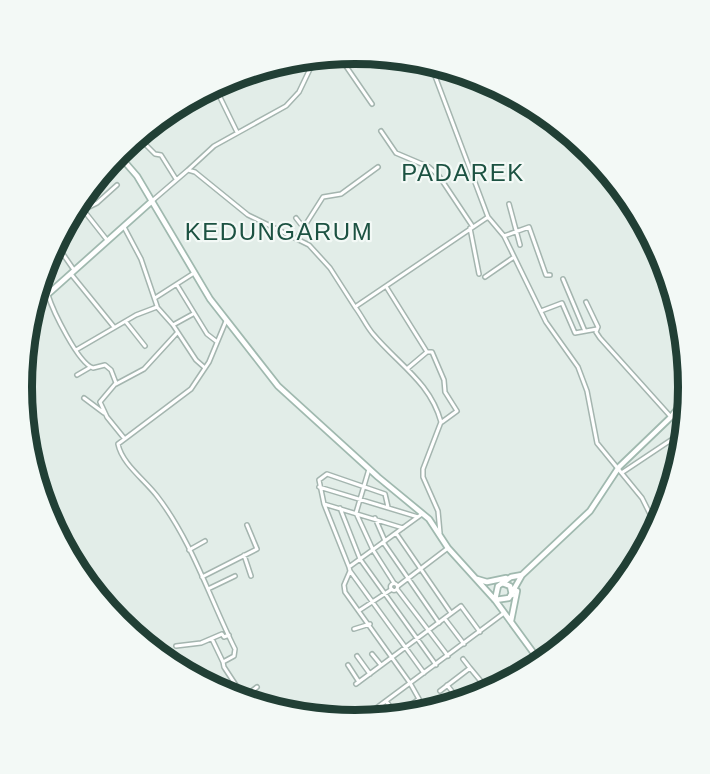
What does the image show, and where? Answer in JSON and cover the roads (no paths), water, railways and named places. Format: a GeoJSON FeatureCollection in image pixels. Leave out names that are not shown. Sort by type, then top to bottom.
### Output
{"type":"FeatureCollection","features":[{"type":"Feature","properties":{"kind":"main road"},"geometry":{"type":"LineString","coordinates":[[124,161],[137,176],[194,273],[226,321],[278,386],[369,469],[423,513],[440,533],[448,548],[495,600],[536,656]]}},
{"type":"Feature","properties":{"kind":"main road"},"geometry":{"type":"LineString","coordinates":[[45,298],[152,201]]}},
{"type":"Feature","properties":{"kind":"main road"},"geometry":{"type":"LineString","coordinates":[[495,600],[506,600],[512,595],[522,575],[590,511],[619,467],[678,408]]}},
{"type":"Feature","properties":{"kind":"main road"},"geometry":{"type":"LineString","coordinates":[[474,577],[487,582],[522,575]]}},
{"type":"Feature","properties":{"kind":"main road"},"geometry":{"type":"LineString","coordinates":[[495,600],[496,590],[511,577]]}},
{"type":"Feature","properties":{"kind":"main road"},"geometry":{"type":"LineString","coordinates":[[501,584],[510,586],[512,595]]}},
{"type":"Feature","properties":{"kind":"main road"},"geometry":{"type":"LineString","coordinates":[[511,622],[518,585]]}},
{"type":"Feature","properties":{"kind":"street"},"geometry":{"type":"LineString","coordinates":[[344,64],[372,104]]}},
{"type":"Feature","properties":{"kind":"street"},"geometry":{"type":"LineString","coordinates":[[152,201],[214,146],[286,106],[299,92],[313,66]]}},
{"type":"Feature","properties":{"kind":"street"},"geometry":{"type":"LineString","coordinates":[[434,74],[488,217],[504,236],[541,311],[578,367],[587,391],[597,443],[623,472],[642,498],[651,517]]}},
{"type":"Feature","properties":{"kind":"street"},"geometry":{"type":"LineString","coordinates":[[218,94],[237,132]]}},
{"type":"Feature","properties":{"kind":"street"},"geometry":{"type":"LineString","coordinates":[[381,131],[396,153],[429,167],[439,176],[472,228],[479,274]]}},
{"type":"Feature","properties":{"kind":"street"},"geometry":{"type":"LineString","coordinates":[[144,143],[155,154],[160,154],[176,179]]}},
{"type":"Feature","properties":{"kind":"street"},"geometry":{"type":"LineString","coordinates":[[297,238],[323,198],[341,194],[378,167]]}},
{"type":"Feature","properties":{"kind":"street"},"geometry":{"type":"LineString","coordinates":[[188,170],[195,172],[248,215],[309,245],[330,268],[373,334],[408,368],[438,411],[441,422]]}},
{"type":"Feature","properties":{"kind":"street"},"geometry":{"type":"LineString","coordinates":[[86,208],[97,203],[117,185]]}},
{"type":"Feature","properties":{"kind":"street"},"geometry":{"type":"LineString","coordinates":[[509,204],[520,245]]}},
{"type":"Feature","properties":{"kind":"street"},"geometry":{"type":"LineString","coordinates":[[84,211],[107,240]]}},
{"type":"Feature","properties":{"kind":"street"},"geometry":{"type":"LineString","coordinates":[[355,307],[387,288],[440,248],[488,217]]}},
{"type":"Feature","properties":{"kind":"street"},"geometry":{"type":"LineString","coordinates":[[296,218],[303,227]]}},
{"type":"Feature","properties":{"kind":"street"},"geometry":{"type":"LineString","coordinates":[[123,226],[141,259],[157,307],[196,360],[205,368]]}},
{"type":"Feature","properties":{"kind":"street"},"geometry":{"type":"LineString","coordinates":[[504,236],[529,227],[546,275],[550,275]]}},
{"type":"Feature","properties":{"kind":"street"},"geometry":{"type":"LineString","coordinates":[[61,252],[114,327]]}},
{"type":"Feature","properties":{"kind":"street"},"geometry":{"type":"LineString","coordinates":[[485,276],[514,257]]}},
{"type":"Feature","properties":{"kind":"street"},"geometry":{"type":"LineString","coordinates":[[154,298],[194,273]]}},
{"type":"Feature","properties":{"kind":"street"},"geometry":{"type":"LineString","coordinates":[[563,279],[584,329]]}},
{"type":"Feature","properties":{"kind":"street"},"geometry":{"type":"LineString","coordinates":[[177,285],[207,334],[217,342]]}},
{"type":"Feature","properties":{"kind":"street"},"geometry":{"type":"LineString","coordinates":[[387,288],[427,352],[432,352],[444,380],[445,392],[457,411],[441,422],[423,469],[423,477],[438,511],[440,533]]}},
{"type":"Feature","properties":{"kind":"street"},"geometry":{"type":"LineString","coordinates":[[48,295],[76,350],[89,368]]}},
{"type":"Feature","properties":{"kind":"street"},"geometry":{"type":"LineString","coordinates":[[586,302],[600,338],[671,417]]}},
{"type":"Feature","properties":{"kind":"street"},"geometry":{"type":"LineString","coordinates":[[541,311],[562,303],[575,333],[584,329],[597,328]]}},
{"type":"Feature","properties":{"kind":"street"},"geometry":{"type":"LineString","coordinates":[[76,350],[136,315],[157,307]]}},
{"type":"Feature","properties":{"kind":"street"},"geometry":{"type":"LineString","coordinates":[[173,326],[193,314]]}},
{"type":"Feature","properties":{"kind":"street"},"geometry":{"type":"LineString","coordinates":[[126,321],[145,346]]}},
{"type":"Feature","properties":{"kind":"street"},"geometry":{"type":"LineString","coordinates":[[223,662],[235,654],[208,589],[165,506],[120,452],[118,444],[184,395],[205,368],[226,321]]}},
{"type":"Feature","properties":{"kind":"street"},"geometry":{"type":"LineString","coordinates":[[105,414],[100,400],[116,384],[144,369],[177,333]]}},
{"type":"Feature","properties":{"kind":"street"},"geometry":{"type":"LineString","coordinates":[[408,368],[427,352]]}},
{"type":"Feature","properties":{"kind":"street"},"geometry":{"type":"LineString","coordinates":[[77,375],[89,368],[107,365],[116,384]]}},
{"type":"Feature","properties":{"kind":"street"},"geometry":{"type":"LineString","coordinates":[[84,398],[105,414],[124,438]]}},
{"type":"Feature","properties":{"kind":"street"},"geometry":{"type":"LineString","coordinates":[[623,472],[674,438]]}},
{"type":"Feature","properties":{"kind":"street"},"geometry":{"type":"LineString","coordinates":[[369,469],[357,513],[373,550],[396,586],[448,656]]}},
{"type":"Feature","properties":{"kind":"street"},"geometry":{"type":"LineString","coordinates":[[388,507],[386,495],[364,486],[325,474],[319,480],[324,504],[350,569],[404,648],[424,673]]}},
{"type":"Feature","properties":{"kind":"street"},"geometry":{"type":"LineString","coordinates":[[319,487],[418,517]]}},
{"type":"Feature","properties":{"kind":"street"},"geometry":{"type":"LineString","coordinates":[[324,504],[403,528]]}},
{"type":"Feature","properties":{"kind":"street"},"geometry":{"type":"LineString","coordinates":[[340,508],[360,559],[436,665]]}},
{"type":"Feature","properties":{"kind":"street"},"geometry":{"type":"LineString","coordinates":[[410,706],[419,699],[410,683],[344,589],[350,569],[360,559],[423,513]]}},
{"type":"Feature","properties":{"kind":"street"},"geometry":{"type":"LineString","coordinates":[[375,518],[384,541],[439,623]]}},
{"type":"Feature","properties":{"kind":"street"},"geometry":{"type":"LineString","coordinates":[[202,577],[258,548],[247,525]]}},
{"type":"Feature","properties":{"kind":"street"},"geometry":{"type":"LineString","coordinates":[[396,533],[452,613]]}},
{"type":"Feature","properties":{"kind":"street"},"geometry":{"type":"LineString","coordinates":[[189,550],[205,541]]}},
{"type":"Feature","properties":{"kind":"street"},"geometry":{"type":"LineString","coordinates":[[360,610],[448,548]]}},
{"type":"Feature","properties":{"kind":"street"},"geometry":{"type":"LineString","coordinates":[[244,555],[250,576]]}},
{"type":"Feature","properties":{"kind":"street"},"geometry":{"type":"LineString","coordinates":[[208,589],[235,576]]}},
{"type":"Feature","properties":{"kind":"street"},"geometry":{"type":"LineString","coordinates":[[348,665],[358,683],[461,606],[480,632]]}},
{"type":"Feature","properties":{"kind":"street"},"geometry":{"type":"LineString","coordinates":[[374,710],[504,613]]}},
{"type":"Feature","properties":{"kind":"street"},"geometry":{"type":"LineString","coordinates":[[445,619],[464,644]]}},
{"type":"Feature","properties":{"kind":"street"},"geometry":{"type":"LineString","coordinates":[[354,629],[370,624]]}},
{"type":"Feature","properties":{"kind":"street"},"geometry":{"type":"LineString","coordinates":[[176,646],[212,639],[222,634],[224,637],[229,635]]}},
{"type":"Feature","properties":{"kind":"street"},"geometry":{"type":"LineString","coordinates":[[212,639],[225,671],[237,688]]}},
{"type":"Feature","properties":{"kind":"street"},"geometry":{"type":"LineString","coordinates":[[372,654],[381,665]]}},
{"type":"Feature","properties":{"kind":"street"},"geometry":{"type":"LineString","coordinates":[[357,656],[370,674]]}},
{"type":"Feature","properties":{"kind":"street"},"geometry":{"type":"LineString","coordinates":[[463,659],[483,684]]}},
{"type":"Feature","properties":{"kind":"street"},"geometry":{"type":"LineString","coordinates":[[440,691],[470,668]]}},
{"type":"Feature","properties":{"kind":"street"},"geometry":{"type":"LineString","coordinates":[[447,685],[454,694]]}},
{"type":"Feature","properties":{"kind":"street"},"geometry":{"type":"LineString","coordinates":[[250,693],[257,687]]}},
{"type":"Feature","properties":{"kind":"street"},"geometry":{"type":"LineString","coordinates":[[386,701],[392,709]]}},
{"type":"Feature","properties":{"kind":"district","name":"PADAREK"},"geometry":{"type":"Point","coordinates":[463,172]}},
{"type":"Feature","properties":{"kind":"district","name":"KEDUNGARUM"},"geometry":{"type":"Point","coordinates":[279,231]}}]}
